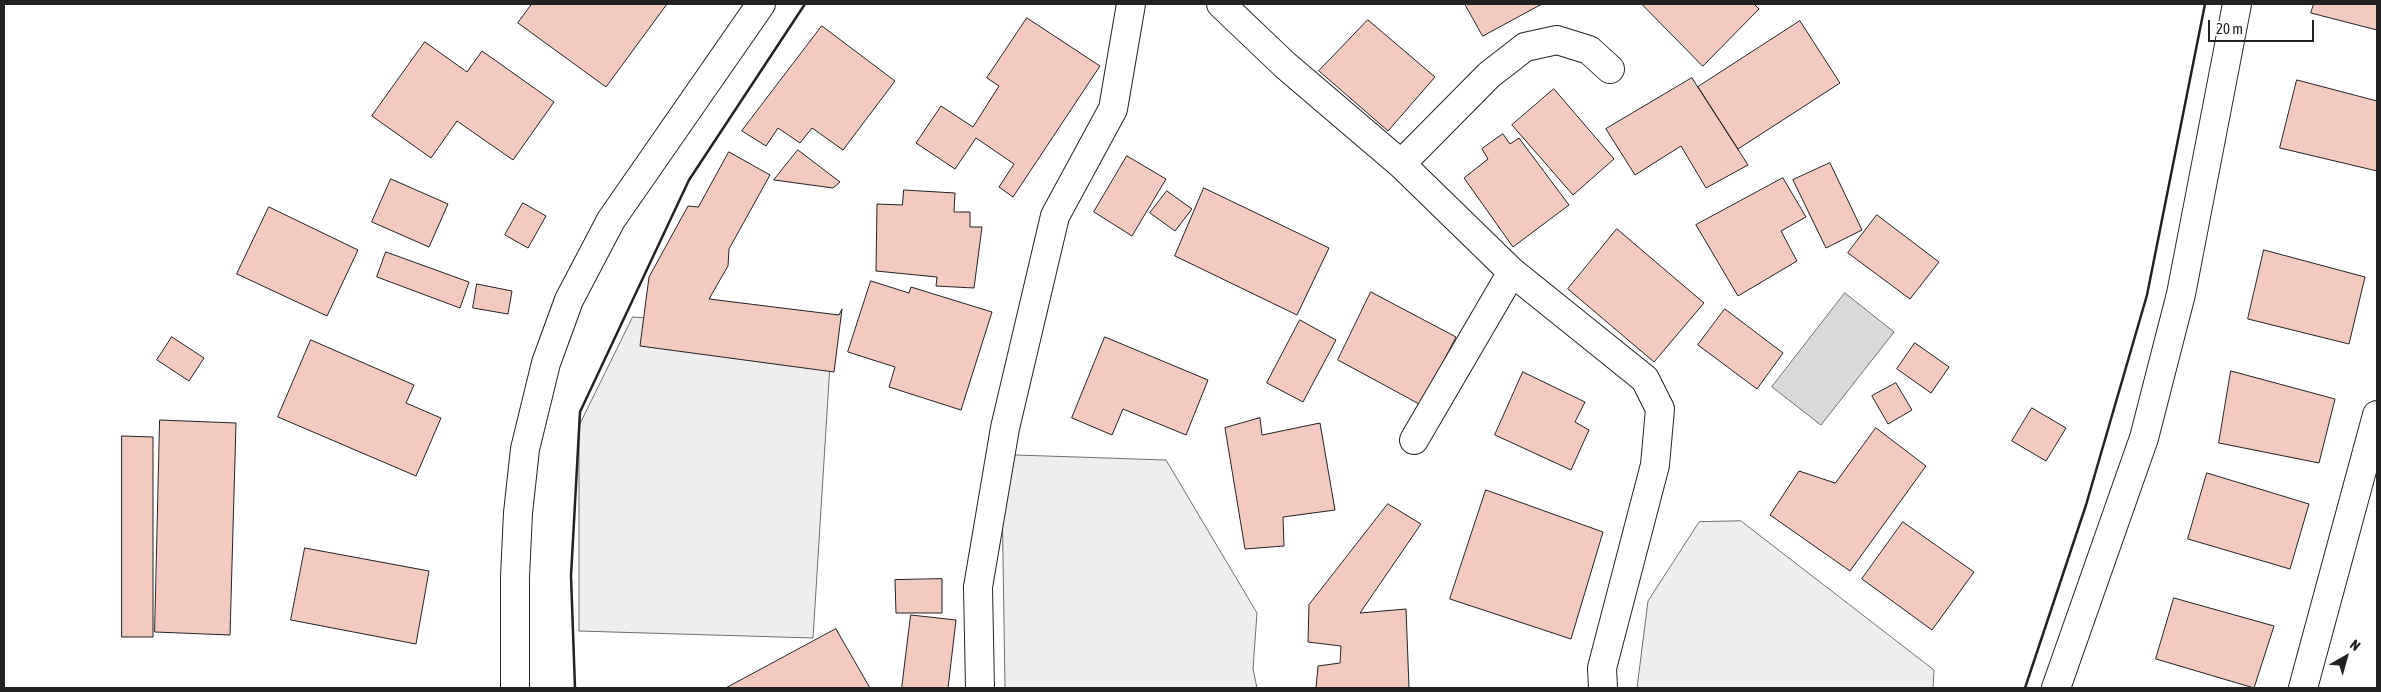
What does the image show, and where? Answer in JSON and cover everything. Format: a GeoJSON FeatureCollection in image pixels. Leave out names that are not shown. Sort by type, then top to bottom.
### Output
{"type":"FeatureCollection","features":[{"type":"Feature","properties":{"kind":"street"},"geometry":{"type":"LineString","coordinates":[[514,688],[515,577],[518,513],[525,449],[546,364],[569,300],[611,220],[760,4]]}},
{"type":"Feature","properties":{"kind":"street"},"geometry":{"type":"LineString","coordinates":[[980,688],[978,587],[1005,428],[1055,216],[1113,109],[1131,4]]}},
{"type":"Feature","properties":{"kind":"street"},"geometry":{"type":"LineString","coordinates":[[1221,4],[1286,65],[1401,164],[1512,272],[1646,379],[1660,409],[1655,465],[1602,668],[1603,688]]}},
{"type":"Feature","properties":{"kind":"street"},"geometry":{"type":"LineString","coordinates":[[2056,688],[2144,438],[2181,294],[2237,4]]}},
{"type":"Feature","properties":{"kind":"street"},"geometry":{"type":"LineString","coordinates":[[1401,164],[1489,76],[1525,47],[1557,40],[1589,50],[1610,69]]}},
{"type":"Feature","properties":{"kind":"street"},"geometry":{"type":"LineString","coordinates":[[1414,440],[1512,272]]}},
{"type":"Feature","properties":{"kind":"street"},"geometry":{"type":"LineString","coordinates":[[2303,688],[2369,477],[2377,415]]}},
{"type":"Feature","properties":{"kind":"shaded area"},"geometry":{"type":"Polygon","coordinates":[[[1845,293],[1894,332],[1821,425],[1772,387],[1845,293]]]}},
{"type":"Feature","properties":{"kind":"shaded area"},"geometry":{"type":"Polygon","coordinates":[[[633,317],[832,332],[813,638],[579,631],[579,426],[633,317]]]}},
{"type":"Feature","properties":{"kind":"shaded area"},"geometry":{"type":"Polygon","coordinates":[[[1016,455],[1166,460],[1257,613],[1253,669],[1257,688],[1005,688],[1002,491],[1016,455]]]}},
{"type":"Feature","properties":{"kind":"shaded area"},"geometry":{"type":"Polygon","coordinates":[[[1741,521],[1934,670],[1933,688],[1637,688],[1648,601],[1699,522],[1741,521]]]}},
{"type":"Feature","properties":{"kind":"building"},"geometry":{"type":"Polygon","coordinates":[[[532,4],[667,4],[606,87],[518,23],[532,4]]]}},
{"type":"Feature","properties":{"kind":"building"},"geometry":{"type":"Polygon","coordinates":[[[1465,4],[1542,4],[1483,36],[1465,4]]]}},
{"type":"Feature","properties":{"kind":"building"},"geometry":{"type":"Polygon","coordinates":[[[1642,4],[1754,4],[1759,9],[1703,66],[1642,4]]]}},
{"type":"Feature","properties":{"kind":"building"},"geometry":{"type":"Polygon","coordinates":[[[2314,4],[2377,4],[2377,30],[2311,13],[2314,4]]]}},
{"type":"Feature","properties":{"kind":"building"},"geometry":{"type":"Polygon","coordinates":[[[1027,18],[1100,66],[1013,197],[999,187],[1014,164],[976,138],[955,169],[916,143],[941,106],[973,127],[999,86],[987,78],[1027,18]]]}},
{"type":"Feature","properties":{"kind":"building"},"geometry":{"type":"Polygon","coordinates":[[[1368,20],[1435,77],[1388,131],[1319,71],[1368,20]]]}},
{"type":"Feature","properties":{"kind":"building"},"geometry":{"type":"Polygon","coordinates":[[[1800,21],[1840,83],[1738,149],[1698,87],[1800,21]]]}},
{"type":"Feature","properties":{"kind":"building"},"geometry":{"type":"Polygon","coordinates":[[[822,26],[895,81],[843,150],[812,128],[800,143],[778,128],[766,146],[742,131],[822,26]]]}},
{"type":"Feature","properties":{"kind":"building"},"geometry":{"type":"Polygon","coordinates":[[[425,42],[467,72],[482,51],[554,102],[513,160],[457,121],[431,158],[372,116],[425,42]]]}},
{"type":"Feature","properties":{"kind":"building"},"geometry":{"type":"Polygon","coordinates":[[[1692,78],[1748,165],[1706,188],[1681,146],[1635,175],[1606,129],[1692,78]]]}},
{"type":"Feature","properties":{"kind":"building"},"geometry":{"type":"Polygon","coordinates":[[[2297,80],[2377,101],[2377,171],[2280,148],[2297,80]]]}},
{"type":"Feature","properties":{"kind":"building"},"geometry":{"type":"Polygon","coordinates":[[[1554,89],[1614,159],[1573,195],[1512,125],[1554,89]]]}},
{"type":"Feature","properties":{"kind":"building"},"geometry":{"type":"Polygon","coordinates":[[[1503,134],[1510,144],[1519,138],[1569,205],[1513,247],[1464,178],[1488,159],[1482,149],[1503,134]]]}},
{"type":"Feature","properties":{"kind":"building"},"geometry":{"type":"Polygon","coordinates":[[[798,150],[840,182],[833,188],[774,180],[798,150]]]}},
{"type":"Feature","properties":{"kind":"building"},"geometry":{"type":"Polygon","coordinates":[[[729,152],[770,175],[729,249],[728,266],[709,299],[839,315],[842,309],[834,372],[640,346],[649,277],[688,206],[698,207],[729,152]]]}},
{"type":"Feature","properties":{"kind":"building"},"geometry":{"type":"Polygon","coordinates":[[[1127,156],[1166,179],[1132,236],[1094,212],[1127,156]]]}},
{"type":"Feature","properties":{"kind":"building"},"geometry":{"type":"Polygon","coordinates":[[[1830,163],[1862,230],[1826,248],[1793,180],[1830,163]]]}},
{"type":"Feature","properties":{"kind":"building"},"geometry":{"type":"Polygon","coordinates":[[[1783,178],[1806,217],[1781,231],[1797,261],[1738,296],[1696,225],[1783,178]]]}},
{"type":"Feature","properties":{"kind":"building"},"geometry":{"type":"Polygon","coordinates":[[[391,179],[448,204],[429,247],[372,222],[391,179]]]}},
{"type":"Feature","properties":{"kind":"building"},"geometry":{"type":"Polygon","coordinates":[[[1204,188],[1329,248],[1297,315],[1175,256],[1204,188]]]}},
{"type":"Feature","properties":{"kind":"building"},"geometry":{"type":"Polygon","coordinates":[[[904,190],[955,193],[954,212],[970,212],[970,227],[982,227],[974,288],[936,286],[937,277],[876,271],[877,204],[902,205],[904,190]]]}},
{"type":"Feature","properties":{"kind":"building"},"geometry":{"type":"Polygon","coordinates":[[[1167,191],[1192,209],[1175,231],[1150,213],[1167,191]]]}},
{"type":"Feature","properties":{"kind":"building"},"geometry":{"type":"Polygon","coordinates":[[[523,203],[546,216],[528,248],[505,235],[523,203]]]}},
{"type":"Feature","properties":{"kind":"building"},"geometry":{"type":"Polygon","coordinates":[[[269,207],[358,250],[327,316],[237,274],[269,207]]]}},
{"type":"Feature","properties":{"kind":"building"},"geometry":{"type":"Polygon","coordinates":[[[1877,215],[1939,262],[1910,299],[1848,253],[1877,215]]]}},
{"type":"Feature","properties":{"kind":"building"},"geometry":{"type":"Polygon","coordinates":[[[1617,229],[1704,303],[1654,362],[1568,289],[1617,229]]]}},
{"type":"Feature","properties":{"kind":"building"},"geometry":{"type":"Polygon","coordinates":[[[2264,250],[2365,277],[2349,344],[2248,319],[2264,250]]]}},
{"type":"Feature","properties":{"kind":"building"},"geometry":{"type":"Polygon","coordinates":[[[386,252],[469,282],[460,308],[377,277],[386,252]]]}},
{"type":"Feature","properties":{"kind":"building"},"geometry":{"type":"Polygon","coordinates":[[[871,281],[909,293],[911,287],[992,312],[961,410],[889,387],[895,367],[848,352],[871,281]]]}},
{"type":"Feature","properties":{"kind":"building"},"geometry":{"type":"Polygon","coordinates":[[[477,284],[512,291],[508,314],[473,308],[477,284]]]}},
{"type":"Feature","properties":{"kind":"building"},"geometry":{"type":"Polygon","coordinates":[[[1371,292],[1456,337],[1421,405],[1338,360],[1371,292]]]}},
{"type":"Feature","properties":{"kind":"building"},"geometry":{"type":"Polygon","coordinates":[[[1725,309],[1783,353],[1757,389],[1698,345],[1725,309]]]}},
{"type":"Feature","properties":{"kind":"building"},"geometry":{"type":"Polygon","coordinates":[[[1300,320],[1336,340],[1303,402],[1267,383],[1300,320]]]}},
{"type":"Feature","properties":{"kind":"building"},"geometry":{"type":"Polygon","coordinates":[[[172,337],[204,358],[189,381],[157,360],[172,337]]]}},
{"type":"Feature","properties":{"kind":"building"},"geometry":{"type":"Polygon","coordinates":[[[1105,337],[1208,380],[1186,435],[1123,409],[1112,435],[1072,418],[1105,337]]]}},
{"type":"Feature","properties":{"kind":"building"},"geometry":{"type":"Polygon","coordinates":[[[311,340],[414,385],[406,403],[441,418],[416,476],[278,417],[311,340]]]}},
{"type":"Feature","properties":{"kind":"building"},"geometry":{"type":"Polygon","coordinates":[[[1915,343],[1949,367],[1931,393],[1897,369],[1915,343]]]}},
{"type":"Feature","properties":{"kind":"building"},"geometry":{"type":"Polygon","coordinates":[[[2231,371],[2335,399],[2319,463],[2219,443],[2231,371]]]}},
{"type":"Feature","properties":{"kind":"building"},"geometry":{"type":"Polygon","coordinates":[[[1523,372],[1585,402],[1575,422],[1589,430],[1571,470],[1495,435],[1523,372]]]}},
{"type":"Feature","properties":{"kind":"building"},"geometry":{"type":"Polygon","coordinates":[[[1896,383],[1912,410],[1888,424],[1872,396],[1896,383]]]}},
{"type":"Feature","properties":{"kind":"building"},"geometry":{"type":"Polygon","coordinates":[[[2032,408],[2066,428],[2046,461],[2012,441],[2032,408]]]}},
{"type":"Feature","properties":{"kind":"building"},"geometry":{"type":"Polygon","coordinates":[[[1260,418],[1262,435],[1320,423],[1335,510],[1283,517],[1284,546],[1245,549],[1225,428],[1260,418]]]}},
{"type":"Feature","properties":{"kind":"building"},"geometry":{"type":"Polygon","coordinates":[[[160,420],[236,423],[230,635],[155,632],[160,420]]]}},
{"type":"Feature","properties":{"kind":"building"},"geometry":{"type":"Polygon","coordinates":[[[1876,428],[1926,466],[1850,571],[1770,515],[1799,471],[1835,483],[1876,428]]]}},
{"type":"Feature","properties":{"kind":"building"},"geometry":{"type":"Polygon","coordinates":[[[122,436],[153,437],[153,637],[122,637],[122,436]]]}},
{"type":"Feature","properties":{"kind":"building"},"geometry":{"type":"Polygon","coordinates":[[[2207,473],[2309,504],[2290,569],[2188,539],[2207,473]]]}},
{"type":"Feature","properties":{"kind":"building"},"geometry":{"type":"Polygon","coordinates":[[[1486,490],[1603,532],[1571,639],[1450,599],[1486,490]]]}},
{"type":"Feature","properties":{"kind":"building"},"geometry":{"type":"Polygon","coordinates":[[[1388,504],[1421,524],[1360,613],[1406,609],[1409,688],[1316,688],[1318,666],[1340,663],[1341,646],[1308,642],[1309,605],[1388,504]]]}},
{"type":"Feature","properties":{"kind":"building"},"geometry":{"type":"Polygon","coordinates":[[[1903,522],[1974,572],[1932,630],[1862,579],[1903,522]]]}},
{"type":"Feature","properties":{"kind":"building"},"geometry":{"type":"Polygon","coordinates":[[[305,548],[429,571],[416,644],[291,620],[305,548]]]}},
{"type":"Feature","properties":{"kind":"building"},"geometry":{"type":"Polygon","coordinates":[[[942,579],[942,613],[896,613],[895,580],[942,579]]]}},
{"type":"Feature","properties":{"kind":"building"},"geometry":{"type":"Polygon","coordinates":[[[2174,598],[2274,626],[2254,688],[2156,659],[2174,598]]]}},
{"type":"Feature","properties":{"kind":"building"},"geometry":{"type":"Polygon","coordinates":[[[911,615],[956,620],[948,688],[902,688],[911,615]]]}},
{"type":"Feature","properties":{"kind":"building"},"geometry":{"type":"Polygon","coordinates":[[[836,629],[870,688],[726,688],[836,629]]]}},
{"type":"Feature","properties":{"kind":"wall"},"geometry":{"type":"LineString","coordinates":[[575,688],[571,576],[580,412],[689,180],[805,4]]}},
{"type":"Feature","properties":{"kind":"wall"},"geometry":{"type":"LineString","coordinates":[[2025,688],[2086,505],[2147,295],[2205,4]]}}]}
